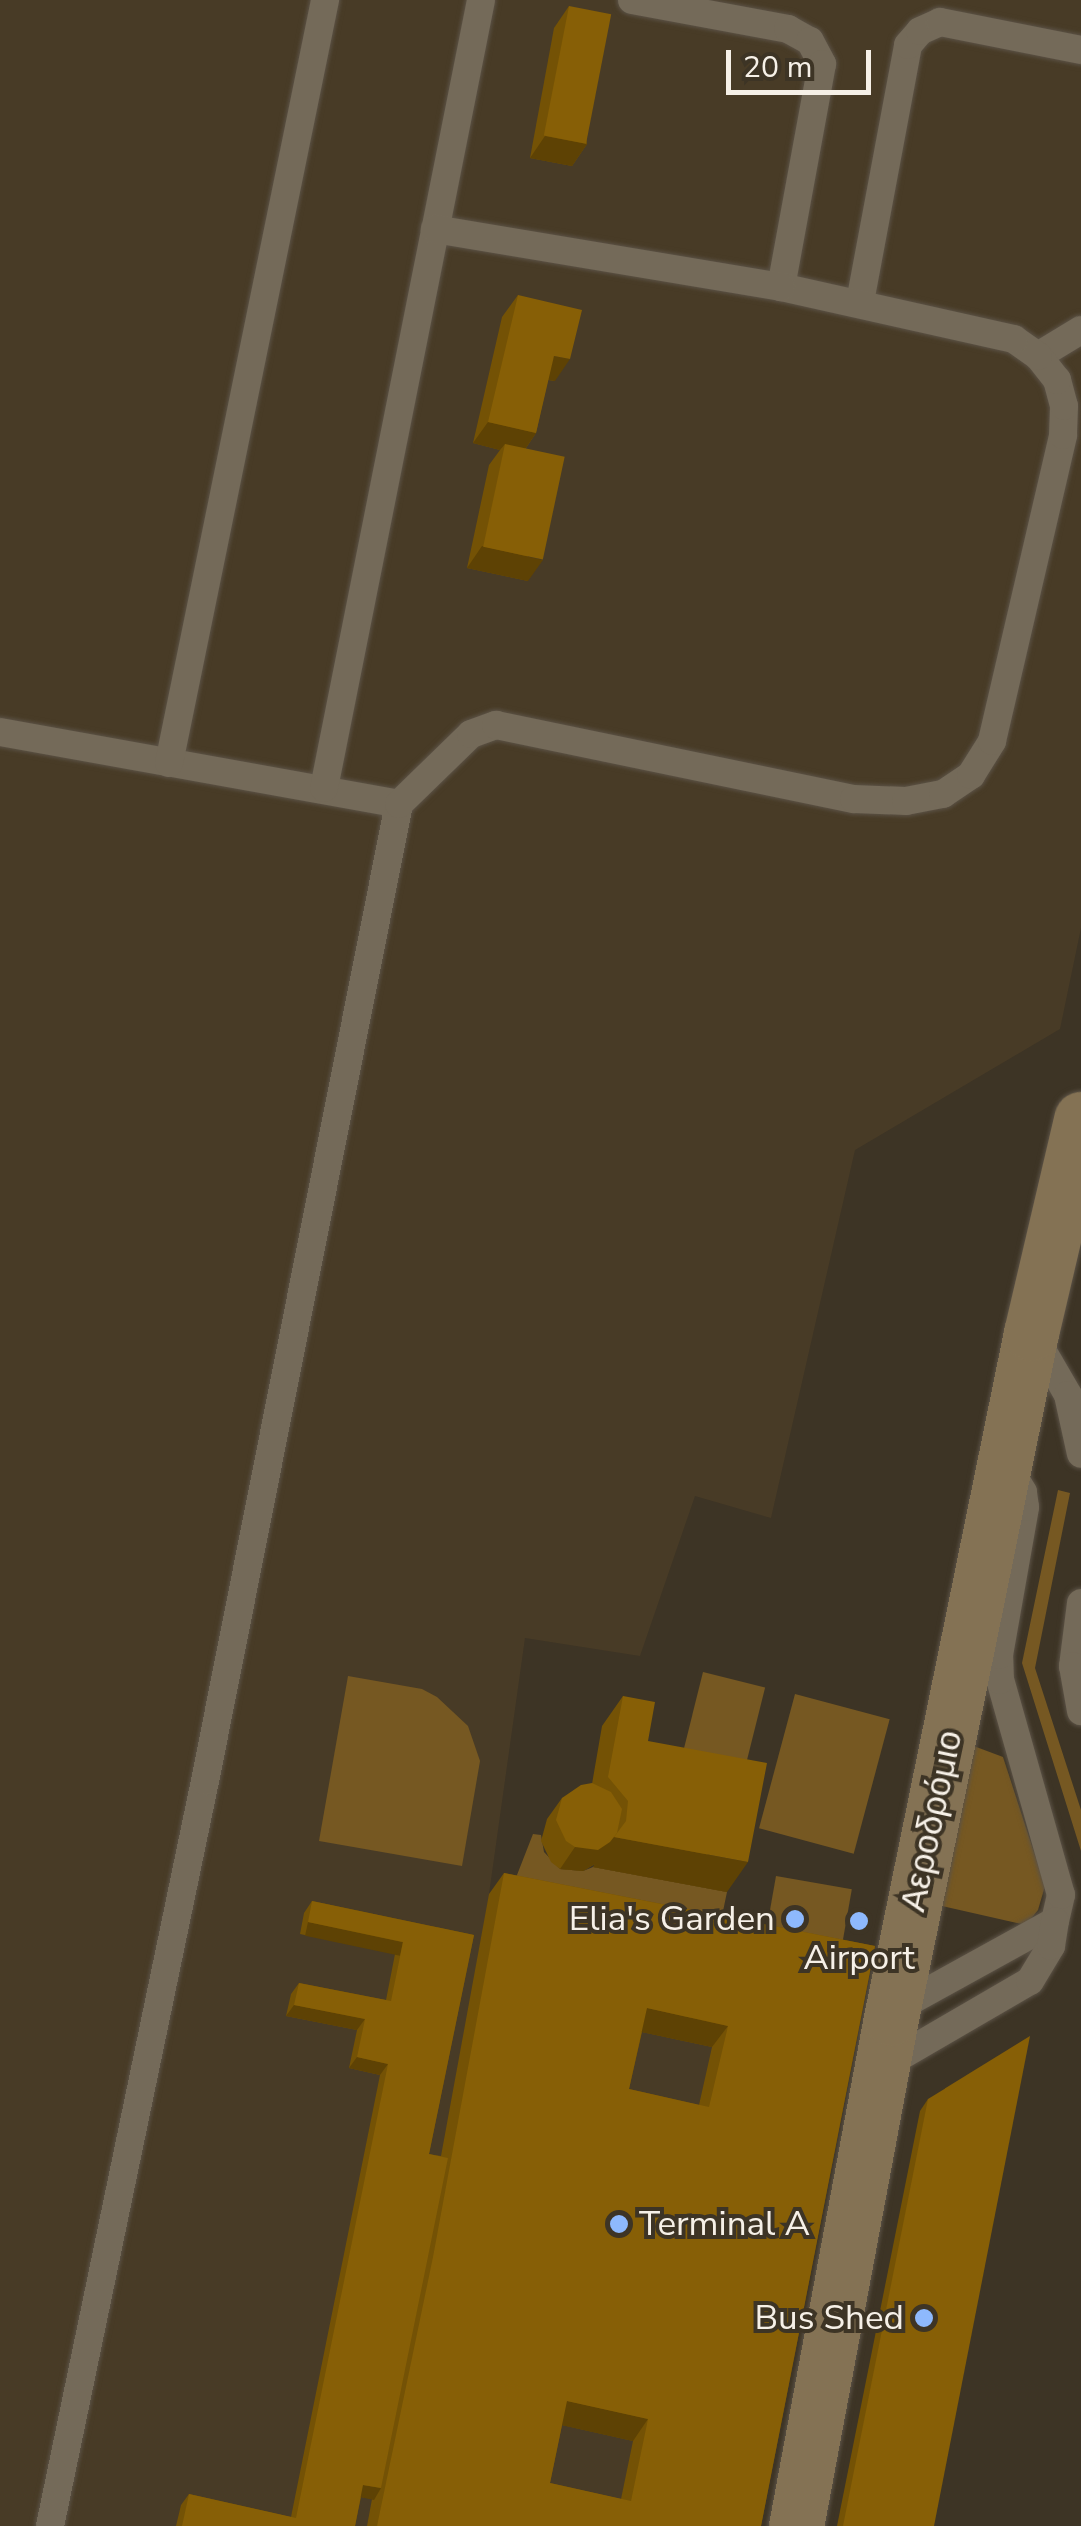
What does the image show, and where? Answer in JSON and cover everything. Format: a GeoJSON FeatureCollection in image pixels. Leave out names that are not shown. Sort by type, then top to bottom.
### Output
{"type":"FeatureCollection","features":[{"type":"Feature","properties":{"kind":"main road","name":"Αεροδρόμιο"},"geometry":{"type":"LineString","coordinates":[[796,2526],[887,2043],[1032,1332],[1073,1184],[1081,1119]]}},
{"type":"Feature","properties":{"kind":"lane"},"geometry":{"type":"LineString","coordinates":[[169,764],[325,0]]}},
{"type":"Feature","properties":{"kind":"lane"},"geometry":{"type":"LineString","coordinates":[[324,788],[481,0]]}},
{"type":"Feature","properties":{"kind":"lane"},"geometry":{"type":"LineString","coordinates":[[632,0],[788,29],[810,41],[822,64],[780,287]]}},
{"type":"Feature","properties":{"kind":"lane"},"geometry":{"type":"LineString","coordinates":[[860,302],[908,45],[920,31],[940,22],[1081,50]]}},
{"type":"Feature","properties":{"kind":"lane"},"geometry":{"type":"LineString","coordinates":[[50,2526],[205,1781],[399,804],[472,734],[496,725],[854,799],[906,801],[943,794],[971,775],[992,742],[1063,436],[1064,406],[1057,380],[1038,356],[1014,339],[860,302],[466,231],[435,230]]}},
{"type":"Feature","properties":{"kind":"lane"},"geometry":{"type":"LineString","coordinates":[[1038,356],[1081,330]]}},
{"type":"Feature","properties":{"kind":"lane"},"geometry":{"type":"LineString","coordinates":[[0,732],[399,804]]}},
{"type":"Feature","properties":{"kind":"lane"},"geometry":{"type":"LineString","coordinates":[[1032,1332],[1068,1395],[1081,1454]]}},
{"type":"Feature","properties":{"kind":"lane"},"geometry":{"type":"LineString","coordinates":[[887,2043],[1030,1981],[1051,1946],[1062,1895],[1000,1680],[999,1655],[1025,1507],[1023,1492],[1005,1463]]}},
{"type":"Feature","properties":{"kind":"lane"},"geometry":{"type":"LineString","coordinates":[[1081,1603],[1073,1666],[1081,1712]]}},
{"type":"Feature","properties":{"kind":"lane"},"geometry":{"type":"LineString","coordinates":[[887,2043],[912,2000],[1055,1921]]}},
{"type":"Feature","properties":{"kind":"shaded area"},"geometry":{"type":"Polygon","coordinates":[[[0,0],[1081,0],[1081,928],[1060,1029],[855,1150],[771,1518],[695,1496],[640,1656],[525,1638],[489,1894],[860,1968],[750,2526],[0,2526],[0,0]]]}},
{"type":"Feature","properties":{"kind":"shaded area"},"geometry":{"type":"Polygon","coordinates":[[[1058,1490],[1070,1493],[1035,1668],[1081,1810],[1081,1851],[1022,1663],[1058,1490]]]}},
{"type":"Feature","properties":{"kind":"shaded area"},"geometry":{"type":"Polygon","coordinates":[[[703,1672],[765,1687],[738,1795],[676,1780],[703,1672]]]}},
{"type":"Feature","properties":{"kind":"shaded area"},"geometry":{"type":"Polygon","coordinates":[[[348,1676],[422,1689],[437,1697],[468,1726],[480,1761],[462,1866],[319,1841],[348,1676]]]}},
{"type":"Feature","properties":{"kind":"shaded area"},"geometry":{"type":"Polygon","coordinates":[[[795,1694],[890,1719],[854,1854],[759,1828],[795,1694]]]}},
{"type":"Feature","properties":{"kind":"shaded area"},"geometry":{"type":"Polygon","coordinates":[[[971,1745],[1003,1757],[1045,1886],[1038,1910],[1026,1925],[942,1906],[971,1745]]]}},
{"type":"Feature","properties":{"kind":"shaded area"},"geometry":{"type":"Polygon","coordinates":[[[533,1834],[541,1835],[544,1852],[560,1869],[583,1871],[593,1867],[727,1892],[717,1940],[508,1898],[533,1834]]]}},
{"type":"Feature","properties":{"kind":"shaded area","name":"Elia's Garden"},"geometry":{"type":"Polygon","coordinates":[[[776,1876],[852,1889],[839,1963],[763,1950],[776,1876]]]}},
{"type":"Feature","properties":{"kind":"building"},"geometry":{"type":"Polygon","coordinates":[[[569,6],[611,14],[586,144],[544,136],[569,6]]]}},
{"type":"Feature","properties":{"kind":"building"},"geometry":{"type":"Polygon","coordinates":[[[518,295],[582,310],[570,359],[554,356],[536,433],[488,422],[518,295]]]}},
{"type":"Feature","properties":{"kind":"building"},"geometry":{"type":"Polygon","coordinates":[[[505,444],[565,457],[543,559],[483,547],[505,444]]]}},
{"type":"Feature","properties":{"kind":"building"},"geometry":{"type":"Polygon","coordinates":[[[623,1696],[655,1702],[648,1741],[767,1763],[748,1862],[614,1837],[626,1821],[628,1801],[608,1777],[623,1696]]]}},
{"type":"Feature","properties":{"kind":"building"},"geometry":{"type":"Polygon","coordinates":[[[592,1783],[611,1792],[622,1809],[617,1833],[598,1850],[575,1847],[566,1841],[556,1820],[562,1798],[581,1785],[592,1783]]]}},
{"type":"Feature","properties":{"kind":"building","name":"Terminal A"},"geometry":{"type":"Polygon","coordinates":[[[504,1873],[875,1946],[761,2526],[377,2526],[433,2257],[504,1873]],[[647,2008],[629,2089],[709,2107],[728,2026],[647,2008]],[[567,2401],[550,2483],[631,2501],[648,2419],[567,2401]]]}},
{"type":"Feature","properties":{"kind":"building"},"geometry":{"type":"Polygon","coordinates":[[[312,1901],[474,1935],[429,2154],[448,2158],[381,2488],[363,2485],[355,2526],[182,2526],[189,2494],[296,2518],[388,2064],[357,2057],[365,2019],[294,2005],[299,1983],[391,2001],[403,1942],[308,1922],[312,1901]]]}},
{"type":"Feature","properties":{"kind":"building","name":"Bus Shed"},"geometry":{"type":"Polygon","coordinates":[[[1030,2036],[934,2526],[843,2526],[928,2099],[1030,2036]]]}},
{"type":"Feature","properties":{"kind":"place","name":"Elia's Garden"},"geometry":{"type":"Point","coordinates":[795,1919]}},
{"type":"Feature","properties":{"kind":"place","name":"Airport"},"geometry":{"type":"Point","coordinates":[859,1921]}},
{"type":"Feature","properties":{"kind":"place","name":"Terminal A"},"geometry":{"type":"Point","coordinates":[619,2224]}},
{"type":"Feature","properties":{"kind":"place","name":"Bus Shed"},"geometry":{"type":"Point","coordinates":[924,2318]}}]}
